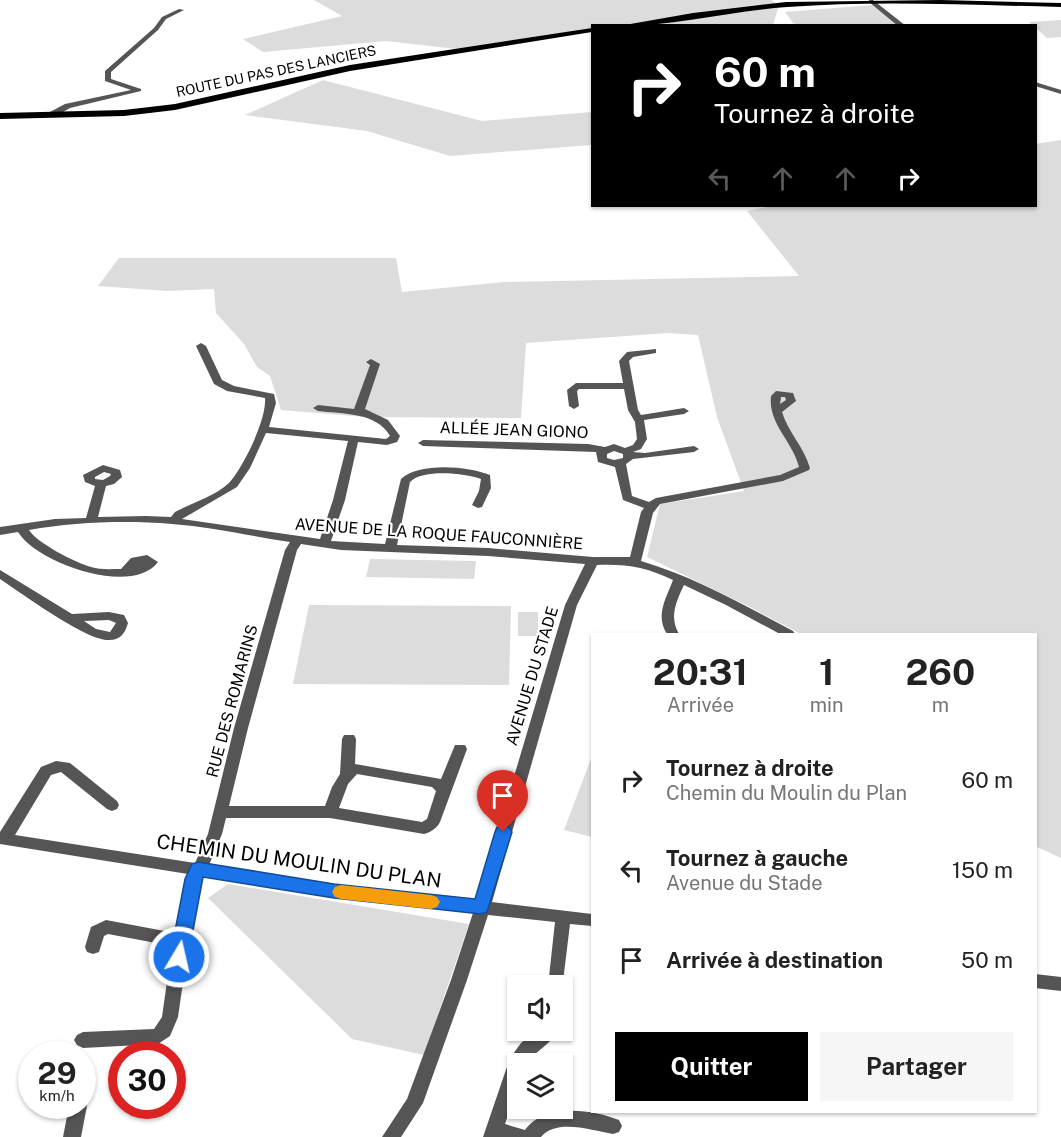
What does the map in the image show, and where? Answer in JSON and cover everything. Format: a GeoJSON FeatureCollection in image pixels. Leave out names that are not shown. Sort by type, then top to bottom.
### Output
{"type":"FeatureCollection","features":[{"type":"Feature","properties":{"kind":"main road"},"geometry":{"type":"LineString","coordinates":[[635,24],[771,6],[872,2],[1061,5]]}},
{"type":"Feature","properties":{"kind":"main road","name":"ROUTE DU PAS DES LANCIERS"},"geometry":{"type":"LineString","coordinates":[[0,116],[123,112],[187,105],[323,72],[591,30]]}},
{"type":"Feature","properties":{"kind":"street"},"geometry":{"type":"LineString","coordinates":[[872,2],[900,24]]}},
{"type":"Feature","properties":{"kind":"street"},"geometry":{"type":"LineString","coordinates":[[51,115],[68,106],[139,90],[107,80],[108,71],[156,29],[164,18],[181,10]]}},
{"type":"Feature","properties":{"kind":"street"},"geometry":{"type":"LineString","coordinates":[[1037,85],[1061,92]]}},
{"type":"Feature","properties":{"kind":"street"},"geometry":{"type":"LineString","coordinates":[[175,521],[179,514],[234,484],[262,430],[272,405],[270,396],[231,389],[218,382],[201,346]]}},
{"type":"Feature","properties":{"kind":"street"},"geometry":{"type":"LineString","coordinates":[[604,450],[600,455],[602,460],[609,463],[625,457],[640,444],[639,417],[633,410],[625,358],[630,354],[653,351]]}},
{"type":"Feature","properties":{"kind":"street"},"geometry":{"type":"LineString","coordinates":[[364,413],[359,407],[375,364],[371,362]]}},
{"type":"Feature","properties":{"kind":"street"},"geometry":{"type":"LineString","coordinates":[[574,406],[572,390],[576,387],[628,386]]}},
{"type":"Feature","properties":{"kind":"street"},"geometry":{"type":"LineString","coordinates":[[262,430],[387,442],[395,438],[392,429],[386,424],[364,413],[318,408]]}},
{"type":"Feature","properties":{"kind":"street"},"geometry":{"type":"LineString","coordinates":[[639,417],[684,411]]}},
{"type":"Feature","properties":{"kind":"street"},"geometry":{"type":"LineString","coordinates":[[635,562],[650,506],[656,501],[783,478],[805,468],[802,455],[775,412]]}},
{"type":"Feature","properties":{"kind":"street"},"geometry":{"type":"LineString","coordinates":[[324,544],[339,500],[354,438]]}},
{"type":"Feature","properties":{"kind":"street","name":"ALLÉE JEAN GIONO"},"geometry":{"type":"LineString","coordinates":[[423,442],[588,447],[604,450],[614,447],[625,457],[694,449]]}},
{"type":"Feature","properties":{"kind":"street"},"geometry":{"type":"LineString","coordinates":[[625,457],[627,498],[650,506]]}},
{"type":"Feature","properties":{"kind":"street"},"geometry":{"type":"LineString","coordinates":[[390,548],[405,481],[410,474],[421,471],[486,477],[484,496],[478,505]]}},
{"type":"Feature","properties":{"kind":"street"},"geometry":{"type":"LineString","coordinates":[[91,520],[100,484]]}},
{"type":"Feature","properties":{"kind":"street","name":"AVENUE DE LA ROQUE FAUCONNIÈRE"},"geometry":{"type":"LineString","coordinates":[[0,531],[22,526],[91,520],[175,521],[297,542],[635,562],[730,602],[787,633]]}},
{"type":"Feature","properties":{"kind":"street"},"geometry":{"type":"LineString","coordinates":[[22,526],[30,539],[87,571],[124,572]]}},
{"type":"Feature","properties":{"kind":"street","name":"RUE DES ROMARINS"},"geometry":{"type":"LineString","coordinates":[[83,1040],[158,1036],[164,1031],[170,1017],[194,879],[208,854],[291,550],[297,542]]}},
{"type":"Feature","properties":{"kind":"street","name":"AVENUE DU STADE"},"geometry":{"type":"LineString","coordinates":[[391,1137],[414,1103],[459,980],[571,605],[593,561]]}},
{"type":"Feature","properties":{"kind":"street"},"geometry":{"type":"LineString","coordinates":[[0,574],[70,618]]}},
{"type":"Feature","properties":{"kind":"street"},"geometry":{"type":"LineString","coordinates":[[672,633],[666,626],[666,614],[680,579]]}},
{"type":"Feature","properties":{"kind":"street"},"geometry":{"type":"LineString","coordinates":[[330,812],[347,774],[349,739]]}},
{"type":"Feature","properties":{"kind":"street"},"geometry":{"type":"LineString","coordinates":[[220,812],[330,812],[424,828],[433,822],[460,749]]}},
{"type":"Feature","properties":{"kind":"street"},"geometry":{"type":"LineString","coordinates":[[3,838],[46,771],[56,766],[65,767],[112,805]]}},
{"type":"Feature","properties":{"kind":"street"},"geometry":{"type":"LineString","coordinates":[[347,774],[351,771],[363,770],[436,782],[444,790]]}},
{"type":"Feature","properties":{"kind":"street","name":"CHEMIN DU MOULIN DU PLAN"},"geometry":{"type":"LineString","coordinates":[[3,838],[334,891],[591,920]]}},
{"type":"Feature","properties":{"kind":"street"},"geometry":{"type":"LineString","coordinates":[[557,975],[563,916]]}},
{"type":"Feature","properties":{"kind":"street"},"geometry":{"type":"LineString","coordinates":[[93,947],[97,932],[106,927],[182,941]]}},
{"type":"Feature","properties":{"kind":"street"},"geometry":{"type":"LineString","coordinates":[[1037,981],[1061,984]]}},
{"type":"Feature","properties":{"kind":"street"},"geometry":{"type":"LineString","coordinates":[[520,1137],[493,1133],[516,1064],[537,1041]]}},
{"type":"Feature","properties":{"kind":"street"},"geometry":{"type":"LineString","coordinates":[[72,1137],[75,1119]]}},
{"type":"Feature","properties":{"kind":"street"},"geometry":{"type":"LineString","coordinates":[[531,1137],[541,1124],[554,1119],[613,1126]]}},
{"type":"Feature","properties":{"kind":"shaded area"},"geometry":{"type":"Polygon","coordinates":[[[314,0],[771,0],[779,5],[773,24],[591,24],[591,28],[456,49],[386,41],[263,52],[243,39],[342,16],[314,0]]]}},
{"type":"Feature","properties":{"kind":"shaded area"},"geometry":{"type":"Polygon","coordinates":[[[872,5],[900,24],[796,24],[785,12],[872,5]]]}},
{"type":"Feature","properties":{"kind":"shaded area"},"geometry":{"type":"Polygon","coordinates":[[[1061,20],[1061,37],[1047,38],[1037,29],[1037,24],[1029,22],[1061,20]]]}},
{"type":"Feature","properties":{"kind":"shaded area"},"geometry":{"type":"Polygon","coordinates":[[[323,80],[482,121],[591,112],[591,145],[450,156],[367,131],[245,115],[323,80]]]}},
{"type":"Feature","properties":{"kind":"shaded area"},"geometry":{"type":"Polygon","coordinates":[[[1061,140],[1061,858],[1037,847],[1037,633],[799,633],[647,557],[660,504],[744,491],[717,417],[698,335],[668,333],[526,343],[521,418],[365,417],[281,410],[270,376],[257,367],[244,344],[216,313],[214,289],[167,291],[98,286],[119,258],[396,258],[402,292],[504,282],[799,276],[747,211],[767,207],[1037,207],[1037,144],[1061,140]]]}},
{"type":"Feature","properties":{"kind":"shaded area"},"geometry":{"type":"Polygon","coordinates":[[[370,559],[476,561],[474,579],[366,577],[370,559]]]}},
{"type":"Feature","properties":{"kind":"shaded area"},"geometry":{"type":"Polygon","coordinates":[[[309,605],[511,606],[509,685],[293,684],[309,605]]]}},
{"type":"Feature","properties":{"kind":"shaded area"},"geometry":{"type":"Polygon","coordinates":[[[518,612],[538,612],[538,636],[518,636],[518,612]]]}},
{"type":"Feature","properties":{"kind":"shaded area"},"geometry":{"type":"Polygon","coordinates":[[[591,759],[591,837],[564,830],[591,759]]]}},
{"type":"Feature","properties":{"kind":"shaded area"},"geometry":{"type":"Polygon","coordinates":[[[228,884],[469,924],[424,1055],[352,1039],[208,898],[228,884]]]}},
{"type":"Feature","properties":{"kind":"slow traffic"},"geometry":{"type":"LineString","coordinates":[[341,892],[431,902]]}},
{"type":"Feature","properties":{"kind":"route"},"geometry":{"type":"LineString","coordinates":[[179,957],[198,869],[334,891],[481,907],[503,832]]}}]}
